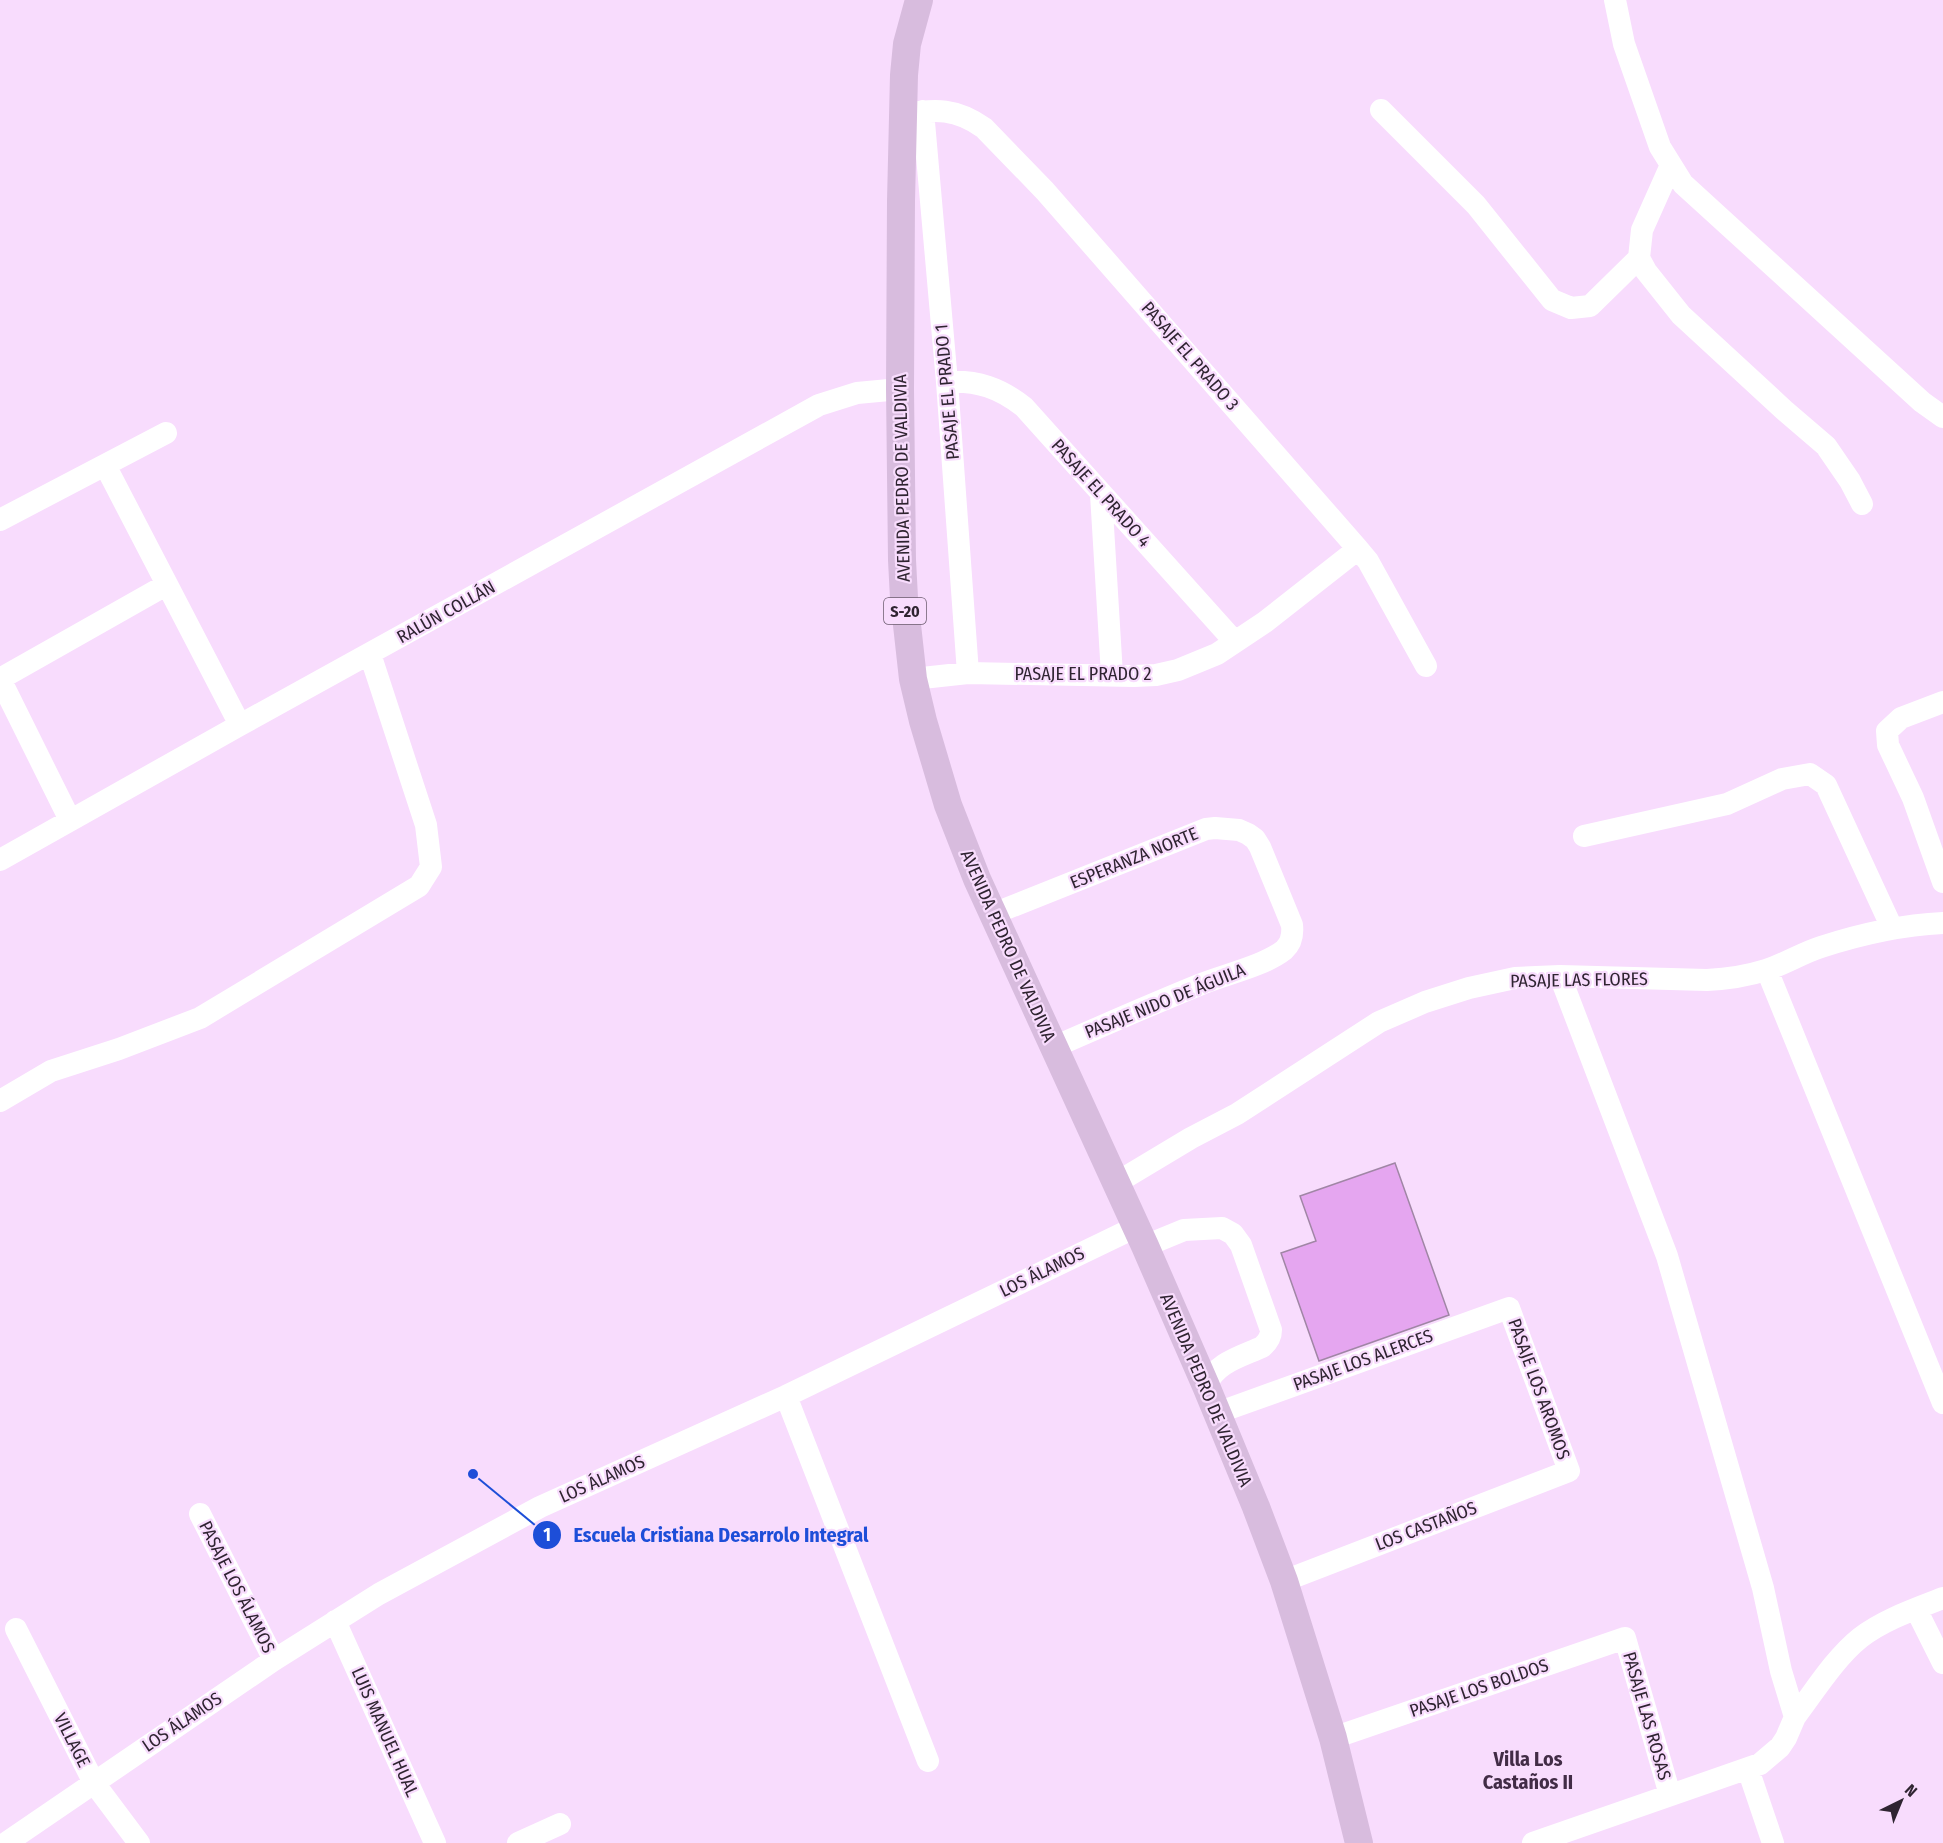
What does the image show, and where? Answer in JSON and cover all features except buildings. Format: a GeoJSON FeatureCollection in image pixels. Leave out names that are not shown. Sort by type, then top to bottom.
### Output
{"type":"FeatureCollection","features":[{"type":"Feature","properties":{"kind":"main road","name":"AVENIDA PEDRO DE VALDIVIA"},"geometry":{"type":"LineString","coordinates":[[919,0],[907,44],[913,112],[901,201],[902,560],[913,679],[948,805],[977,879],[1206,1386],[1284,1581],[1333,1738],[1359,1843]]}},
{"type":"Feature","properties":{"kind":"street"},"geometry":{"type":"LineString","coordinates":[[1615,0],[1624,44],[1660,147],[1683,184],[1922,402],[1943,417]]}},
{"type":"Feature","properties":{"kind":"street","name":"PASAJE EL PRADO 3"},"geometry":{"type":"LineString","coordinates":[[913,112],[936,110],[955,113],[973,120],[984,128],[1045,191],[1368,561],[1426,666]]}},
{"type":"Feature","properties":{"kind":"street"},"geometry":{"type":"LineString","coordinates":[[1381,110],[1476,205],[1552,300],[1571,308],[1590,306],[1639,258]]}},
{"type":"Feature","properties":{"kind":"street","name":"PASAJE EL PRADO 1"},"geometry":{"type":"LineString","coordinates":[[913,112],[947,382],[968,673]]}},
{"type":"Feature","properties":{"kind":"street"},"geometry":{"type":"LineString","coordinates":[[1671,165],[1642,230],[1639,258],[1646,271],[1681,315],[1826,446],[1850,481],[1862,504]]}},
{"type":"Feature","properties":{"kind":"street","name":"PASAJE EL PRADO 4"},"geometry":{"type":"LineString","coordinates":[[947,382],[974,382],[986,385],[1024,407],[1235,642]]}},
{"type":"Feature","properties":{"kind":"street","name":"RALÚN COLLÁN"},"geometry":{"type":"LineString","coordinates":[[0,860],[819,405],[857,393],[900,389]]}},
{"type":"Feature","properties":{"kind":"street"},"geometry":{"type":"LineString","coordinates":[[0,520],[166,433]]}},
{"type":"Feature","properties":{"kind":"street"},"geometry":{"type":"LineString","coordinates":[[105,465],[240,725]]}},
{"type":"Feature","properties":{"kind":"street"},"geometry":{"type":"LineString","coordinates":[[1101,494],[1112,675]]}},
{"type":"Feature","properties":{"kind":"street","name":"PASAJE EL PRADO 2"},"geometry":{"type":"LineString","coordinates":[[913,679],[968,673],[1156,675],[1178,670],[1217,654],[1265,622],[1358,549]]}},
{"type":"Feature","properties":{"kind":"street"},"geometry":{"type":"LineString","coordinates":[[70,820],[0,679],[166,585]]}},
{"type":"Feature","properties":{"kind":"street"},"geometry":{"type":"LineString","coordinates":[[0,1101],[51,1071],[119,1049],[200,1018],[419,886],[431,867],[426,825],[370,654]]}},
{"type":"Feature","properties":{"kind":"street"},"geometry":{"type":"LineString","coordinates":[[1943,702],[1901,718],[1887,731],[1888,744],[1913,798],[1943,882]]}},
{"type":"Feature","properties":{"kind":"street"},"geometry":{"type":"LineString","coordinates":[[1584,836],[1727,804],[1782,779],[1810,774],[1826,785],[1892,928]]}},
{"type":"Feature","properties":{"kind":"street","name":"ESPERANZA NORTE"},"geometry":{"type":"LineString","coordinates":[[993,914],[1206,829],[1222,828],[1248,834],[1260,847],[1292,925],[1291,941],[1276,955]]}},
{"type":"Feature","properties":{"kind":"street","name":"PASAJE LAS FLORES"},"geometry":{"type":"LineString","coordinates":[[1116,1183],[1191,1138],[1237,1114],[1379,1022],[1425,1002],[1469,988],[1515,978],[1560,976],[1727,979],[1767,970],[1820,947],[1892,928],[1943,923]]}},
{"type":"Feature","properties":{"kind":"street","name":"PASAJE NIDO DE ÁGUILA"},"geometry":{"type":"LineString","coordinates":[[1054,1047],[1276,955]]}},
{"type":"Feature","properties":{"kind":"street"},"geometry":{"type":"LineString","coordinates":[[1767,970],[1943,1402]]}},
{"type":"Feature","properties":{"kind":"street"},"geometry":{"type":"LineString","coordinates":[[1560,976],[1667,1256],[1763,1588],[1781,1671],[1795,1717]]}},
{"type":"Feature","properties":{"kind":"street","name":"LOS ÁLAMOS"},"geometry":{"type":"LineString","coordinates":[[6,1843],[274,1660],[379,1594],[540,1507],[1140,1237],[1184,1230],[1222,1228],[1233,1234],[1241,1245],[1271,1334],[1262,1347],[1214,1371],[1206,1386]]}},
{"type":"Feature","properties":{"kind":"street","name":"PASAJE LOS ALERCES"},"geometry":{"type":"LineString","coordinates":[[1217,1413],[1509,1308]]}},
{"type":"Feature","properties":{"kind":"street","name":"PASAJE LOS AROMOS"},"geometry":{"type":"LineString","coordinates":[[1509,1308],[1569,1471]]}},
{"type":"Feature","properties":{"kind":"street"},"geometry":{"type":"LineString","coordinates":[[786,1396],[928,1761]]}},
{"type":"Feature","properties":{"kind":"street","name":"LOS CASTAÑOS"},"geometry":{"type":"LineString","coordinates":[[1284,1581],[1569,1471]]}},
{"type":"Feature","properties":{"kind":"street","name":"PASAJE LOS ÁLAMOS"},"geometry":{"type":"LineString","coordinates":[[200,1514],[274,1660]]}},
{"type":"Feature","properties":{"kind":"street"},"geometry":{"type":"LineString","coordinates":[[1533,1843],[1749,1769],[1780,1748],[1792,1728],[1795,1717],[1846,1651],[1860,1638],[1916,1609],[1943,1598]]}},
{"type":"Feature","properties":{"kind":"street"},"geometry":{"type":"LineString","coordinates":[[1916,1609],[1943,1663]]}},
{"type":"Feature","properties":{"kind":"street","name":"LUIS MANUEL HUAL"},"geometry":{"type":"LineString","coordinates":[[335,1622],[435,1843]]}},
{"type":"Feature","properties":{"kind":"street","name":"VILLAGE"},"geometry":{"type":"LineString","coordinates":[[16,1629],[94,1783],[139,1843]]}},
{"type":"Feature","properties":{"kind":"street","name":"PASAJE LOS BOLDOS"},"geometry":{"type":"LineString","coordinates":[[1333,1738],[1625,1638]]}},
{"type":"Feature","properties":{"kind":"street","name":"PASAJE LAS ROSAS"},"geometry":{"type":"LineString","coordinates":[[1625,1638],[1670,1795]]}},
{"type":"Feature","properties":{"kind":"street"},"geometry":{"type":"LineString","coordinates":[[1749,1769],[1773,1843]]}},
{"type":"Feature","properties":{"kind":"street"},"geometry":{"type":"LineString","coordinates":[[518,1843],[560,1824]]}},
{"type":"Feature","properties":{"kind":"place","name":"Escuela Cristiana Desarrolo Integral"},"geometry":{"type":"Point","coordinates":[473,1474]}},
{"type":"Feature","properties":{"kind":"district","name":"Villa Los Castaños II"},"geometry":{"type":"Point","coordinates":[1528,1770]}}]}
